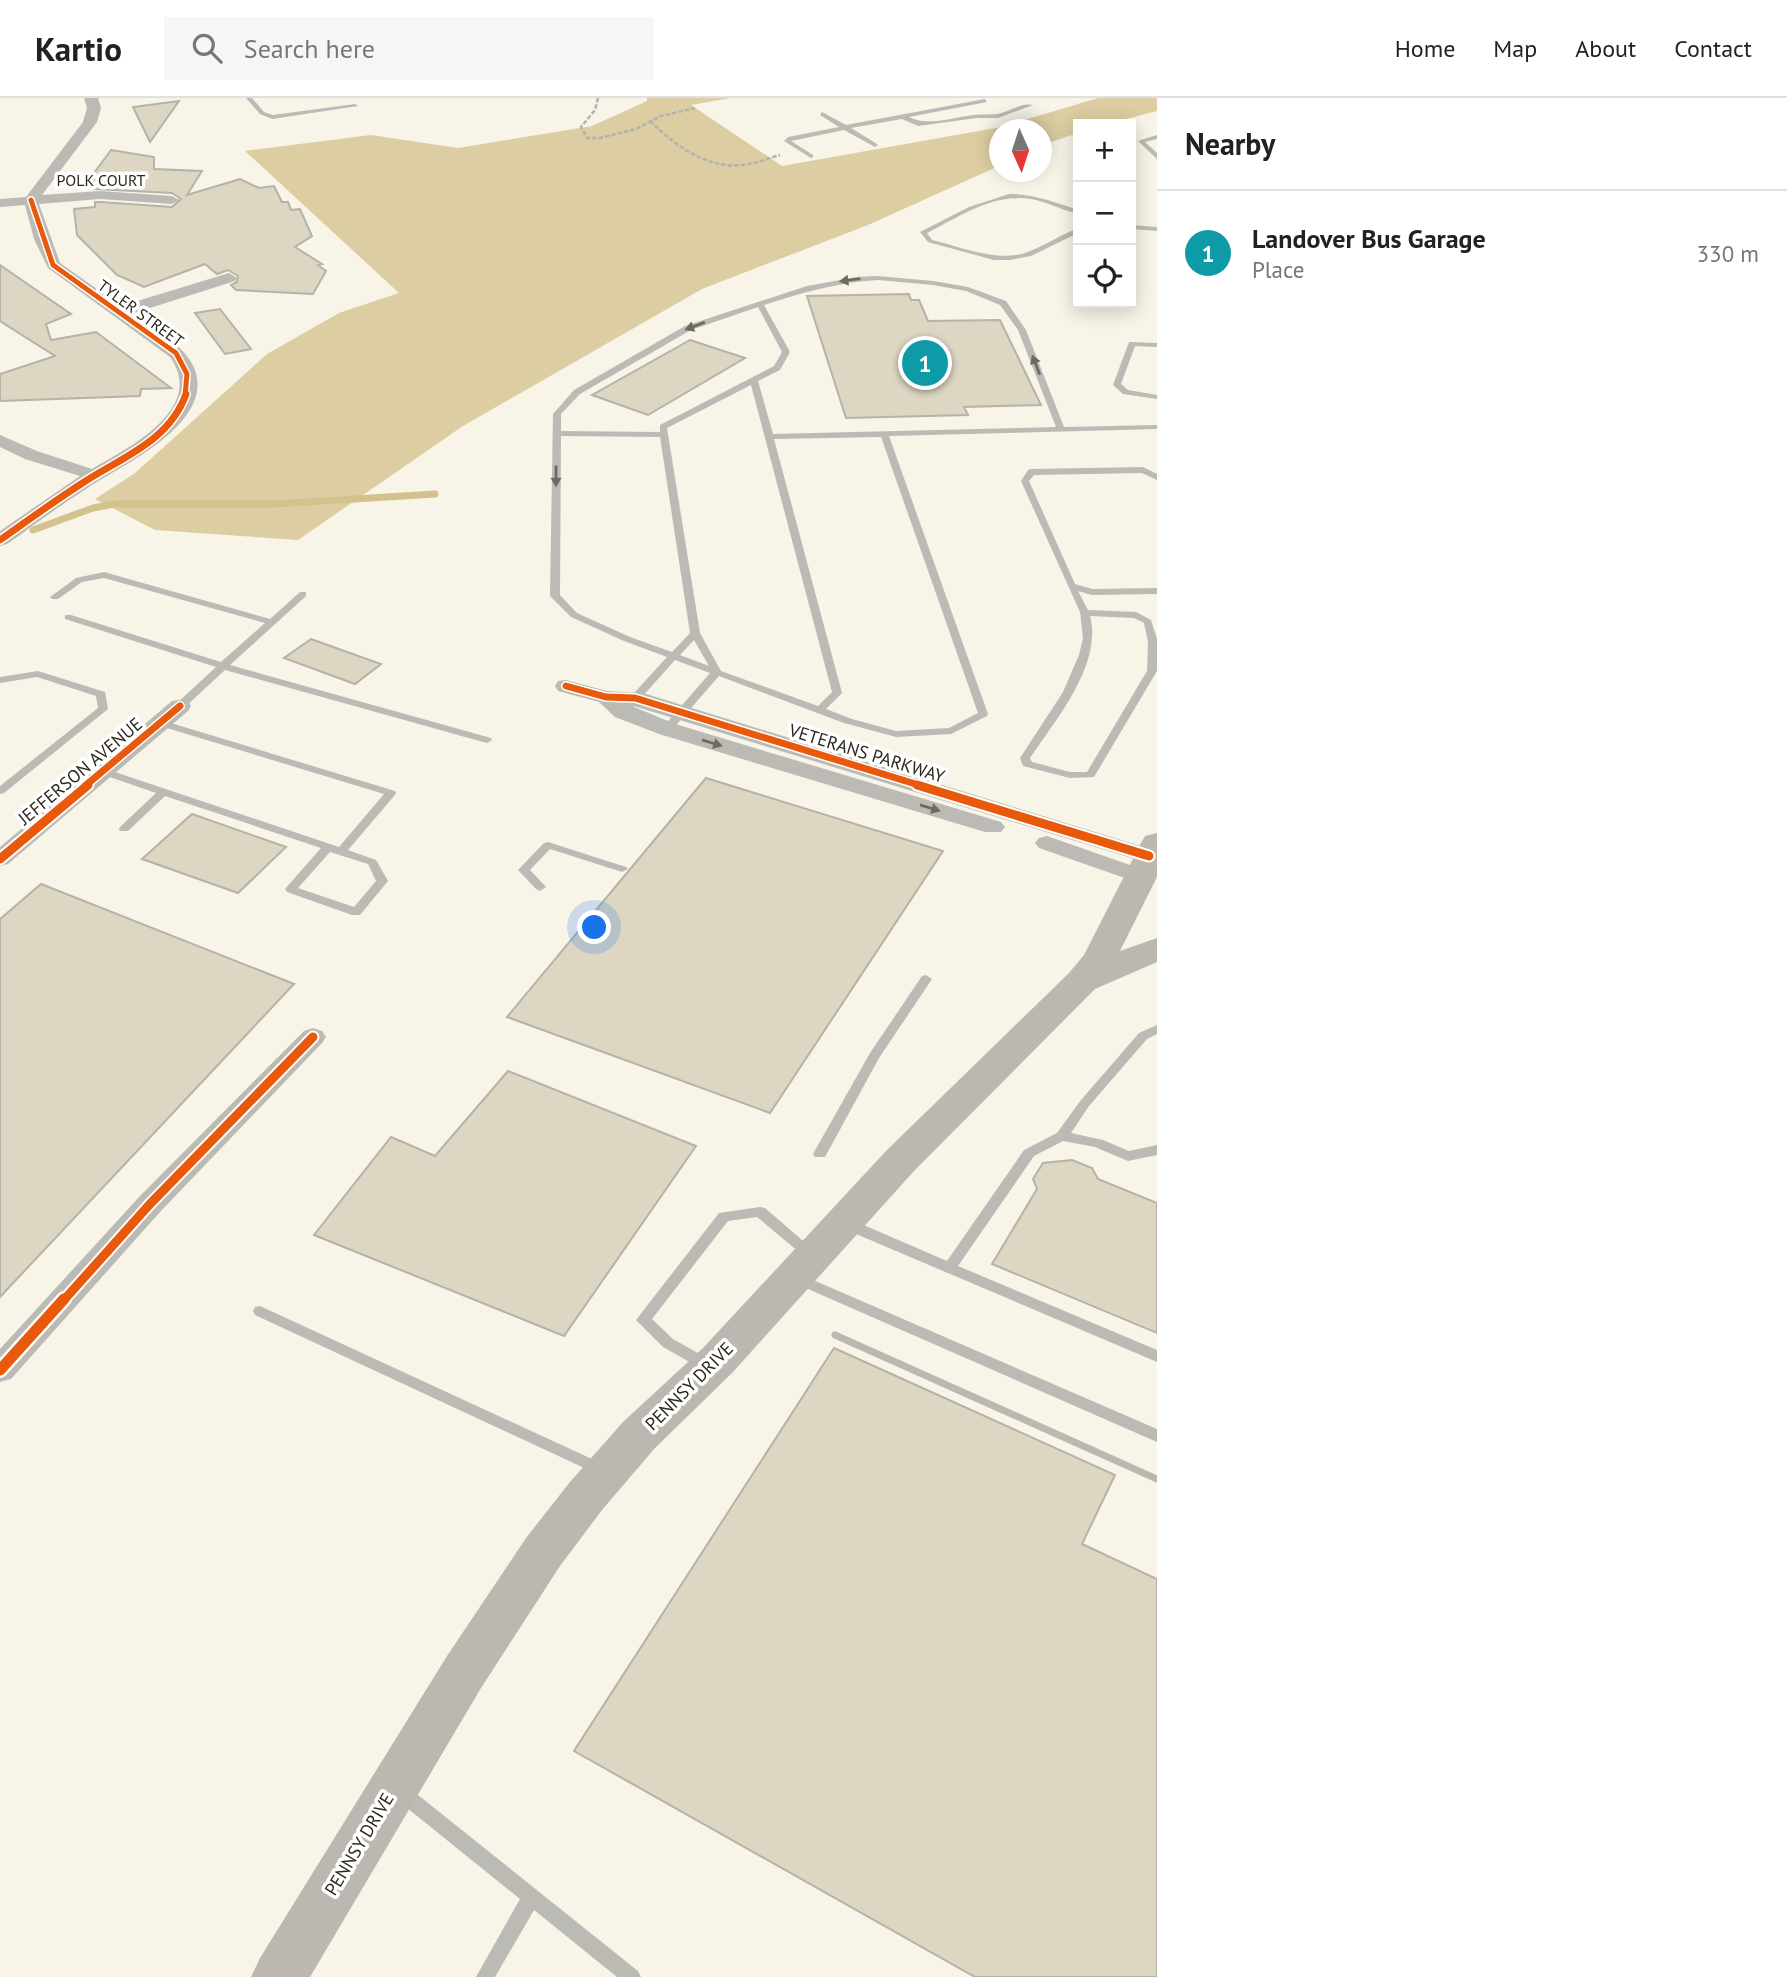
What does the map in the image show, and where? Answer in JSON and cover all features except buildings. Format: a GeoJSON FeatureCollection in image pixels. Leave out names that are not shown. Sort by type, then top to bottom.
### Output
{"type":"FeatureCollection","features":[{"type":"Feature","properties":{"kind":"main road","name":"PENNSY DRIVE"},"geometry":{"type":"LineString","coordinates":[[279,1977],[464,1672],[543,1552],[639,1435],[710,1367],[900,1161],[1082,981],[1099,959],[1152,864]]}},
{"type":"Feature","properties":{"kind":"main road"},"geometry":{"type":"LineString","coordinates":[[1082,981],[1157,949]]}},
{"type":"Feature","properties":{"kind":"street"},"geometry":{"type":"LineString","coordinates":[[0,203],[31,200],[90,122],[94,108],[91,98]]}},
{"type":"Feature","properties":{"kind":"street","name":"POLK COURT"},"geometry":{"type":"LineString","coordinates":[[31,200],[100,195],[172,200]]}},
{"type":"Feature","properties":{"kind":"street","name":"TYLER STREET"},"geometry":{"type":"LineString","coordinates":[[0,540],[94,475],[139,450],[164,432],[182,406],[188,384],[187,369],[176,353],[53,265],[41,239],[31,200]]}},
{"type":"Feature","properties":{"kind":"street"},"geometry":{"type":"LineString","coordinates":[[120,312],[229,278]]}},
{"type":"Feature","properties":{"kind":"street"},"geometry":{"type":"LineString","coordinates":[[0,440],[31,455],[94,475]]}},
{"type":"Feature","properties":{"kind":"street","name":"VETERANS PARKWAY"},"geometry":{"type":"LineString","coordinates":[[566,686],[1066,849],[1152,864]]}},
{"type":"Feature","properties":{"kind":"street","name":"JEFFERSON AVENUE"},"geometry":{"type":"LineString","coordinates":[[0,859],[180,706]]}},
{"type":"Feature","properties":{"kind":"street"},"geometry":{"type":"LineString","coordinates":[[0,1370],[150,1205],[313,1037]]}},
{"type":"Feature","properties":{"kind":"lane"},"geometry":{"type":"LineString","coordinates":[[248,98],[262,113],[272,117],[355,106]]}},
{"type":"Feature","properties":{"kind":"lane"},"geometry":{"type":"LineString","coordinates":[[808,154],[787,141],[790,138],[985,101]]}},
{"type":"Feature","properties":{"kind":"lane"},"geometry":{"type":"LineString","coordinates":[[902,117],[918,124],[933,123],[977,116],[998,116],[1030,105]]}},
{"type":"Feature","properties":{"kind":"lane"},"geometry":{"type":"LineString","coordinates":[[822,114],[874,145]]}},
{"type":"Feature","properties":{"kind":"lane"},"geometry":{"type":"LineString","coordinates":[[1157,137],[1141,142],[1157,157]]}},
{"type":"Feature","properties":{"kind":"lane"},"geometry":{"type":"LineString","coordinates":[[1073,210],[1017,195],[997,198],[923,232],[930,241],[994,258],[1028,254],[1073,232]]}},
{"type":"Feature","properties":{"kind":"lane"},"geometry":{"type":"LineString","coordinates":[[1136,227],[1157,229]]}},
{"type":"Feature","properties":{"kind":"lane"},"geometry":{"type":"LineString","coordinates":[[884,434],[983,714],[951,731],[896,734],[848,722],[574,615],[555,596],[557,414],[577,392],[688,328],[760,304],[833,283],[867,279],[933,283],[990,296],[1003,303],[1023,330],[1061,429]]}},
{"type":"Feature","properties":{"kind":"lane"},"geometry":{"type":"LineString","coordinates":[[717,672],[695,634],[663,427],[777,368],[786,352],[760,304]]}},
{"type":"Feature","properties":{"kind":"lane"},"geometry":{"type":"LineString","coordinates":[[1157,345],[1132,344],[1117,385],[1126,392],[1157,397]]}},
{"type":"Feature","properties":{"kind":"lane"},"geometry":{"type":"LineString","coordinates":[[754,380],[837,693],[819,710]]}},
{"type":"Feature","properties":{"kind":"lane"},"geometry":{"type":"LineString","coordinates":[[770,437],[1157,427]]}},
{"type":"Feature","properties":{"kind":"lane"},"geometry":{"type":"LineString","coordinates":[[556,433],[664,435]]}},
{"type":"Feature","properties":{"kind":"lane"},"geometry":{"type":"LineString","coordinates":[[1084,613],[1136,615],[1149,622],[1153,642],[1152,671],[1090,775],[1070,775],[1027,764],[1026,758],[1072,683],[1087,652],[1087,621],[1025,481],[1031,472],[1143,470],[1157,477]]}},
{"type":"Feature","properties":{"kind":"lane"},"geometry":{"type":"LineString","coordinates":[[55,597],[79,580],[104,575],[272,622]]}},
{"type":"Feature","properties":{"kind":"lane"},"geometry":{"type":"LineString","coordinates":[[1071,586],[1092,592],[1157,591]]}},
{"type":"Feature","properties":{"kind":"lane"},"geometry":{"type":"LineString","coordinates":[[180,706],[303,594]]}},
{"type":"Feature","properties":{"kind":"lane"},"geometry":{"type":"LineString","coordinates":[[68,617],[223,666],[487,740]]}},
{"type":"Feature","properties":{"kind":"lane"},"geometry":{"type":"LineString","coordinates":[[629,705],[695,634]]}},
{"type":"Feature","properties":{"kind":"lane"},"geometry":{"type":"LineString","coordinates":[[674,720],[717,672]]}},
{"type":"Feature","properties":{"kind":"lane"},"geometry":{"type":"LineString","coordinates":[[0,680],[38,674],[101,694],[103,709],[0,791]]}},
{"type":"Feature","properties":{"kind":"lane"},"geometry":{"type":"LineString","coordinates":[[161,723],[391,793],[341,852]]}},
{"type":"Feature","properties":{"kind":"lane"},"geometry":{"type":"LineString","coordinates":[[105,772],[163,792],[328,847],[341,852],[372,862],[382,881],[356,912],[291,889],[328,847]]}},
{"type":"Feature","properties":{"kind":"lane"},"geometry":{"type":"LineString","coordinates":[[124,829],[163,792]]}},
{"type":"Feature","properties":{"kind":"lane"},"geometry":{"type":"LineString","coordinates":[[540,887],[524,870],[548,845],[622,869]]}},
{"type":"Feature","properties":{"kind":"lane"},"geometry":{"type":"LineString","coordinates":[[820,1154],[874,1056],[926,979]]}},
{"type":"Feature","properties":{"kind":"lane"},"geometry":{"type":"LineString","coordinates":[[948,1268],[1029,1153],[1062,1136],[1085,1103],[1143,1036],[1157,1029]]}},
{"type":"Feature","properties":{"kind":"lane"},"geometry":{"type":"LineString","coordinates":[[1062,1136],[1098,1143],[1128,1156],[1157,1150]]}},
{"type":"Feature","properties":{"kind":"lane"},"geometry":{"type":"LineString","coordinates":[[710,1367],[668,1343],[643,1320],[724,1217],[760,1212],[804,1266],[1157,1436]]}},
{"type":"Feature","properties":{"kind":"lane"},"geometry":{"type":"LineString","coordinates":[[844,1222],[1157,1356]]}},
{"type":"Feature","properties":{"kind":"lane"},"geometry":{"type":"LineString","coordinates":[[260,1311],[607,1472]]}},
{"type":"Feature","properties":{"kind":"lane"},"geometry":{"type":"LineString","coordinates":[[394,1787],[632,1977]]}},
{"type":"Feature","properties":{"kind":"lane"},"geometry":{"type":"LineString","coordinates":[[485,1977],[531,1898]]}},
{"type":"Feature","properties":{"kind":"path"},"geometry":{"type":"LineString","coordinates":[[598,98],[595,110],[580,127],[587,138],[624,132],[661,116],[695,108]]}},
{"type":"Feature","properties":{"kind":"path"},"geometry":{"type":"LineString","coordinates":[[650,121],[670,140],[704,159],[724,165],[808,154]]}},
{"type":"Feature","properties":{"kind":"shaded area"},"geometry":{"type":"Polygon","coordinates":[[[647,98],[731,98],[691,105],[782,166],[989,129],[989,171],[868,225],[702,289],[463,426],[298,540],[155,530],[95,499],[135,473],[267,354],[339,313],[399,293],[245,151],[371,135],[458,148],[592,126],[647,101],[647,98]]]}},
{"type":"Feature","properties":{"kind":"shaded area"},"geometry":{"type":"Polygon","coordinates":[[[1098,98],[1157,98],[1157,111],[1126,119],[1073,119],[1073,135],[1052,142],[1052,119],[1028,119],[1098,98]]]}},
{"type":"Feature","properties":{"kind":"waterway"},"geometry":{"type":"LineString","coordinates":[[33,530],[93,508],[114,504],[274,504],[435,494]]}},
{"type":"Feature","properties":{"kind":"railway"},"geometry":{"type":"LineString","coordinates":[[835,1335],[1157,1479]]}},
{"type":"Feature","properties":{"kind":"cycle path"},"geometry":{"type":"LineString","coordinates":[[0,540],[81,484],[159,436],[178,412],[188,385],[186,369],[176,353],[53,265],[31,200]]}},
{"type":"Feature","properties":{"kind":"cycle path"},"geometry":{"type":"LineString","coordinates":[[566,686],[606,697],[635,698],[1149,856]]}},
{"type":"Feature","properties":{"kind":"cycle path"},"geometry":{"type":"LineString","coordinates":[[0,859],[180,706]]}},
{"type":"Feature","properties":{"kind":"cycle path"},"geometry":{"type":"LineString","coordinates":[[0,1370],[150,1204],[313,1037]]}},
{"type":"Feature","properties":{"kind":"place","name":"Landover Bus Garage"},"geometry":{"type":"Point","coordinates":[925,363]}}]}
